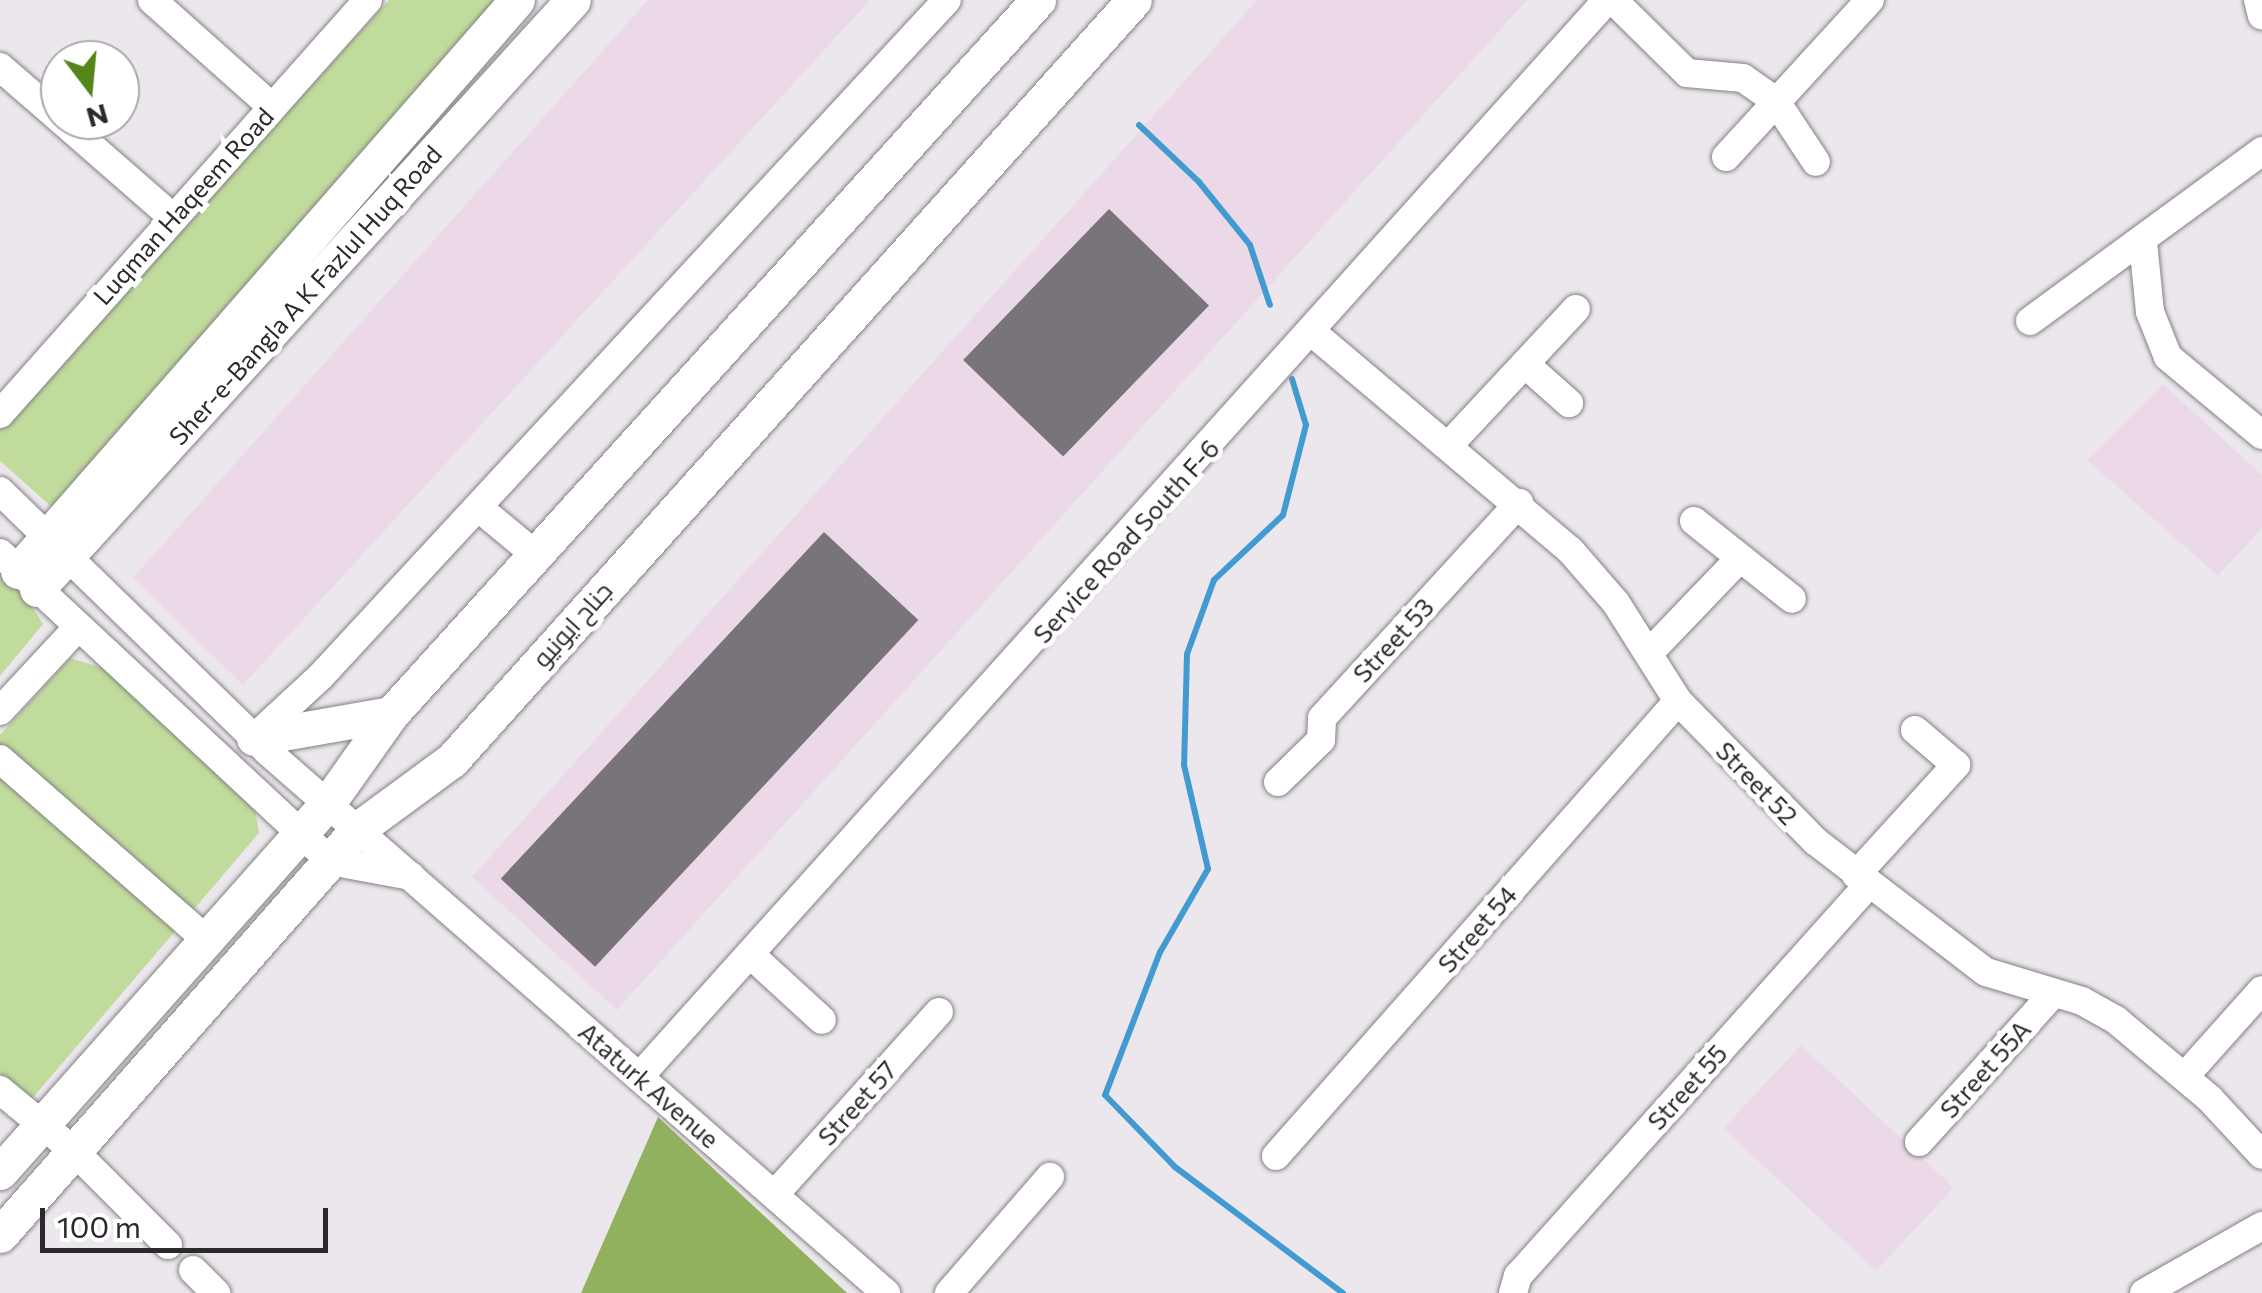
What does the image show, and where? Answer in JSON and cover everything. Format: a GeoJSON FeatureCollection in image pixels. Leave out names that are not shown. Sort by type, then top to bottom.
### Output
{"type":"FeatureCollection","features":[{"type":"Feature","properties":{"kind":"main road","name":"Sher-e-Bangla A K Fazlul Huq Road"},"geometry":{"type":"LineString","coordinates":[[57,547],[518,0]]}},
{"type":"Feature","properties":{"kind":"main road","name":"Sher-e-Bangla A K Fazlul Huq Road"},"geometry":{"type":"LineString","coordinates":[[18,571],[57,547],[573,0]]}},
{"type":"Feature","properties":{"kind":"main road"},"geometry":{"type":"LineString","coordinates":[[0,1172],[328,802],[391,714],[538,557],[1038,0]]}},
{"type":"Feature","properties":{"kind":"main road","name":"جناح ایونیو"},"geometry":{"type":"LineString","coordinates":[[0,1236],[358,829],[452,760],[1134,0]]}},
{"type":"Feature","properties":{"kind":"main road"},"geometry":{"type":"LineString","coordinates":[[254,738],[391,714]]}},
{"type":"Feature","properties":{"kind":"street"},"geometry":{"type":"LineString","coordinates":[[152,0],[271,106]]}},
{"type":"Feature","properties":{"kind":"street","name":"Luqman Haqeem Road"},"geometry":{"type":"LineString","coordinates":[[0,414],[368,0]]}},
{"type":"Feature","properties":{"kind":"street"},"geometry":{"type":"LineString","coordinates":[[254,738],[479,508],[948,0]]}},
{"type":"Feature","properties":{"kind":"street"},"geometry":{"type":"LineString","coordinates":[[1610,0],[1687,73],[1743,78],[1774,100],[1816,162]]}},
{"type":"Feature","properties":{"kind":"street","name":"Service Road South F-6"},"geometry":{"type":"LineString","coordinates":[[639,1077],[1610,0]]}},
{"type":"Feature","properties":{"kind":"street"},"geometry":{"type":"LineString","coordinates":[[1726,157],[1774,100],[1870,0]]}},
{"type":"Feature","properties":{"kind":"street"},"geometry":{"type":"LineString","coordinates":[[2258,0],[2262,16]]}},
{"type":"Feature","properties":{"kind":"street"},"geometry":{"type":"LineString","coordinates":[[0,67],[40,102]]}},
{"type":"Feature","properties":{"kind":"street"},"geometry":{"type":"LineString","coordinates":[[83,140],[172,216]]}},
{"type":"Feature","properties":{"kind":"street"},"geometry":{"type":"LineString","coordinates":[[2030,321],[2143,242],[2262,150]]}},
{"type":"Feature","properties":{"kind":"street"},"geometry":{"type":"LineString","coordinates":[[2143,242],[2150,312],[2168,357],[2262,435]]}},
{"type":"Feature","properties":{"kind":"street"},"geometry":{"type":"LineString","coordinates":[[1448,445],[1576,309]]}},
{"type":"Feature","properties":{"kind":"street","name":"Street 52"},"geometry":{"type":"LineString","coordinates":[[1313,332],[1570,550],[1650,652],[1678,701],[1774,803],[1862,880],[1986,972],[2052,996],[2082,1001],[2116,1020],[2185,1076],[2262,1155]]}},
{"type":"Feature","properties":{"kind":"street"},"geometry":{"type":"LineString","coordinates":[[1525,364],[1570,403]]}},
{"type":"Feature","properties":{"kind":"street","name":"Ataturk Avenue"},"geometry":{"type":"LineString","coordinates":[[0,491],[254,738],[886,1293]]}},
{"type":"Feature","properties":{"kind":"street","name":"Street 53"},"geometry":{"type":"LineString","coordinates":[[1278,782],[1321,740],[1322,718],[1519,503]]}},
{"type":"Feature","properties":{"kind":"street"},"geometry":{"type":"LineString","coordinates":[[479,508],[538,557]]}},
{"type":"Feature","properties":{"kind":"street"},"geometry":{"type":"LineString","coordinates":[[1694,521],[1792,600]]}},
{"type":"Feature","properties":{"kind":"street"},"geometry":{"type":"LineString","coordinates":[[1650,652],[1740,558]]}},
{"type":"Feature","properties":{"kind":"street"},"geometry":{"type":"LineString","coordinates":[[18,571],[330,861],[412,876]]}},
{"type":"Feature","properties":{"kind":"street"},"geometry":{"type":"LineString","coordinates":[[0,711],[77,628]]}},
{"type":"Feature","properties":{"kind":"street","name":"Street 54"},"geometry":{"type":"LineString","coordinates":[[1276,1156],[1678,701]]}},
{"type":"Feature","properties":{"kind":"street","name":"Street 55"},"geometry":{"type":"LineString","coordinates":[[1513,1293],[1518,1276],[1862,880],[1956,765],[1915,730]]}},
{"type":"Feature","properties":{"kind":"street"},"geometry":{"type":"LineString","coordinates":[[0,759],[207,940]]}},
{"type":"Feature","properties":{"kind":"street"},"geometry":{"type":"LineString","coordinates":[[751,956],[822,1020]]}},
{"type":"Feature","properties":{"kind":"street"},"geometry":{"type":"LineString","coordinates":[[2185,1076],[2262,990]]}},
{"type":"Feature","properties":{"kind":"street","name":"Street 55A"},"geometry":{"type":"LineString","coordinates":[[1919,1142],[2052,996]]}},
{"type":"Feature","properties":{"kind":"street","name":"Street 57"},"geometry":{"type":"LineString","coordinates":[[774,1194],[939,1012]]}},
{"type":"Feature","properties":{"kind":"street"},"geometry":{"type":"LineString","coordinates":[[0,1090],[74,1150],[168,1245]]}},
{"type":"Feature","properties":{"kind":"street"},"geometry":{"type":"LineString","coordinates":[[949,1293],[1050,1176]]}},
{"type":"Feature","properties":{"kind":"street"},"geometry":{"type":"LineString","coordinates":[[2144,1293],[2262,1226]]}},
{"type":"Feature","properties":{"kind":"street"},"geometry":{"type":"LineString","coordinates":[[193,1270],[216,1293]]}},
{"type":"Feature","properties":{"kind":"shaded area"},"geometry":{"type":"Polygon","coordinates":[[[648,0],[870,0],[243,685],[133,578],[648,0]]]}},
{"type":"Feature","properties":{"kind":"shaded area"},"geometry":{"type":"Polygon","coordinates":[[[1257,0],[1527,0],[617,1010],[472,877],[1257,0]]]}},
{"type":"Feature","properties":{"kind":"shaded area"},"geometry":{"type":"Polygon","coordinates":[[[2163,384],[2262,475],[2262,528],[2218,576],[2087,460],[2163,384]]]}},
{"type":"Feature","properties":{"kind":"shaded area"},"geometry":{"type":"Polygon","coordinates":[[[1801,1045],[1954,1188],[1876,1271],[1723,1128],[1801,1045]]]}},
{"type":"Feature","properties":{"kind":"green space"},"geometry":{"type":"Polygon","coordinates":[[[389,0],[524,0],[64,518],[0,461],[0,428],[389,0]]]}},
{"type":"Feature","properties":{"kind":"green space"},"geometry":{"type":"Polygon","coordinates":[[[0,572],[22,591],[43,624],[0,676],[0,572]]]}},
{"type":"Feature","properties":{"kind":"green space"},"geometry":{"type":"Polygon","coordinates":[[[70,658],[103,668],[254,802],[259,833],[30,1101],[0,1074],[0,735],[70,658]]]}},
{"type":"Feature","properties":{"kind":"green space"},"geometry":{"type":"Polygon","coordinates":[[[658,1117],[847,1293],[581,1293],[658,1117]]]}},
{"type":"Feature","properties":{"kind":"building"},"geometry":{"type":"Polygon","coordinates":[[[1109,209],[1209,306],[1063,457],[963,360],[1109,209]]]}},
{"type":"Feature","properties":{"kind":"building"},"geometry":{"type":"Polygon","coordinates":[[[824,532],[918,620],[595,967],[501,879],[824,532]]]}},
{"type":"Feature","properties":{"kind":"waterway"},"geometry":{"type":"LineString","coordinates":[[1139,125],[1199,182],[1250,245],[1270,305]]}},
{"type":"Feature","properties":{"kind":"waterway"},"geometry":{"type":"LineString","coordinates":[[1292,379],[1306,425],[1283,515],[1214,580],[1187,654],[1184,765],[1208,869],[1160,952],[1105,1095],[1175,1167],[1343,1293]]}}]}
